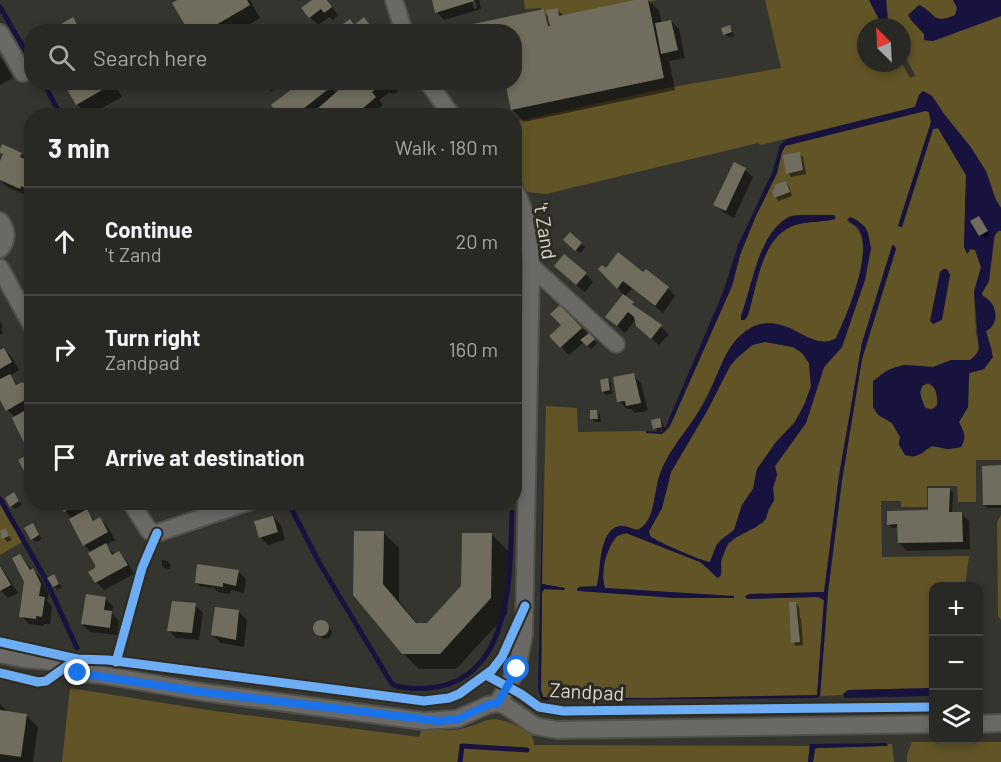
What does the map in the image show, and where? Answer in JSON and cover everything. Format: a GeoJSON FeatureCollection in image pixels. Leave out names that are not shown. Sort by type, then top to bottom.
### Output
{"type":"FeatureCollection","features":[{"type":"Feature","properties":{"kind":"street"},"geometry":{"type":"LineString","coordinates":[[394,0],[402,24]]}},
{"type":"Feature","properties":{"kind":"street"},"geometry":{"type":"LineString","coordinates":[[0,33],[23,73]]}},
{"type":"Feature","properties":{"kind":"street"},"geometry":{"type":"LineString","coordinates":[[434,90],[446,108]]}},
{"type":"Feature","properties":{"kind":"street","name":"'t Zand"},"geometry":{"type":"LineString","coordinates":[[522,206],[530,240],[531,267],[522,441]]}},
{"type":"Feature","properties":{"kind":"street"},"geometry":{"type":"LineString","coordinates":[[0,221],[6,234],[6,240],[0,249]]}},
{"type":"Feature","properties":{"kind":"street"},"geometry":{"type":"LineString","coordinates":[[531,267],[616,344]]}},
{"type":"Feature","properties":{"kind":"street"},"geometry":{"type":"LineString","coordinates":[[0,268],[24,312]]}},
{"type":"Feature","properties":{"kind":"street"},"geometry":{"type":"LineString","coordinates":[[136,510],[149,531],[157,533],[225,510]]}},
{"type":"Feature","properties":{"kind":"street","name":"'t Zand"},"geometry":{"type":"LineString","coordinates":[[498,703],[517,669],[523,643],[521,510]]}},
{"type":"Feature","properties":{"kind":"street"},"geometry":{"type":"LineString","coordinates":[[0,654],[50,661],[86,675],[102,675],[202,692],[424,721],[458,719],[488,705],[498,703]]}},
{"type":"Feature","properties":{"kind":"street","name":"Zandpad"},"geometry":{"type":"LineString","coordinates":[[498,703],[535,726],[557,730],[929,724]]}},
{"type":"Feature","properties":{"kind":"street"},"geometry":{"type":"LineString","coordinates":[[983,724],[1001,723]]}},
{"type":"Feature","properties":{"kind":"shaded area"},"geometry":{"type":"Polygon","coordinates":[[[524,0],[657,0],[544,26],[541,8],[525,9],[524,0]]]}},
{"type":"Feature","properties":{"kind":"shaded area"},"geometry":{"type":"Polygon","coordinates":[[[765,0],[869,0],[878,18],[857,18],[857,72],[907,72],[910,78],[915,76],[911,68],[911,20],[925,34],[924,40],[933,41],[1001,16],[1001,208],[932,96],[923,91],[915,107],[546,194],[527,192],[522,182],[522,120],[662,89],[781,68],[765,0]]]}},
{"type":"Feature","properties":{"kind":"shaded area"},"geometry":{"type":"Polygon","coordinates":[[[869,0],[886,0],[888,18],[878,18],[869,0]]]}},
{"type":"Feature","properties":{"kind":"shaded area"},"geometry":{"type":"Polygon","coordinates":[[[886,0],[953,0],[957,7],[955,16],[938,19],[919,5],[911,20],[911,18],[888,18],[886,0]]]}},
{"type":"Feature","properties":{"kind":"shaded area"},"geometry":{"type":"Polygon","coordinates":[[[953,0],[1001,0],[1001,16],[933,41],[924,40],[924,34],[908,15],[919,5],[935,17],[942,19],[955,15],[957,8],[953,0]]]}},
{"type":"Feature","properties":{"kind":"shaded area"},"geometry":{"type":"Polygon","coordinates":[[[923,91],[932,96],[970,146],[986,171],[1001,208],[1001,231],[994,236],[989,281],[982,293],[991,303],[995,313],[994,323],[986,331],[993,357],[984,369],[969,373],[968,407],[959,422],[964,434],[961,447],[948,449],[932,446],[917,455],[905,455],[899,445],[900,437],[892,423],[878,415],[873,407],[873,381],[888,370],[903,365],[933,367],[951,360],[970,360],[979,350],[974,292],[981,267],[975,250],[971,249],[967,254],[964,247],[966,175],[938,128],[933,129],[902,227],[898,226],[931,122],[929,112],[925,111],[785,146],[777,173],[740,255],[732,286],[670,426],[662,434],[646,433],[646,431],[662,432],[666,426],[724,290],[738,245],[772,173],[780,145],[787,139],[915,107],[923,91]],[[928,383],[922,386],[920,393],[924,407],[931,410],[937,406],[937,399],[928,383]]]}},
{"type":"Feature","properties":{"kind":"shaded area"},"geometry":{"type":"Polygon","coordinates":[[[925,111],[929,112],[931,122],[898,226],[902,227],[933,129],[938,128],[966,175],[964,247],[975,250],[981,267],[974,292],[979,347],[977,354],[963,362],[946,362],[933,367],[912,365],[895,367],[880,375],[886,419],[892,423],[900,437],[899,442],[905,455],[917,455],[932,446],[948,449],[961,447],[959,422],[968,407],[969,373],[984,369],[992,350],[986,331],[991,328],[995,314],[993,306],[982,296],[982,292],[989,281],[995,236],[998,231],[1001,231],[1001,460],[976,460],[976,502],[958,502],[957,486],[927,486],[927,507],[901,507],[901,501],[881,501],[882,557],[969,556],[966,582],[929,582],[929,688],[848,690],[843,695],[820,696],[828,592],[842,480],[862,359],[896,249],[894,245],[862,343],[839,476],[824,592],[750,594],[747,599],[818,597],[824,600],[817,696],[578,699],[543,697],[541,690],[542,593],[544,589],[565,590],[565,588],[542,584],[546,406],[577,408],[578,432],[664,433],[670,426],[732,286],[740,255],[777,173],[785,146],[925,111]],[[835,215],[792,216],[761,252],[741,316],[748,315],[762,264],[767,252],[782,232],[803,223],[835,220],[835,215]],[[857,220],[848,222],[858,230],[862,243],[862,259],[854,294],[836,338],[826,342],[815,340],[793,329],[767,323],[752,328],[736,340],[696,415],[665,462],[648,521],[638,530],[626,527],[614,529],[602,550],[597,586],[580,587],[578,590],[676,598],[734,598],[734,596],[605,588],[603,575],[607,554],[617,536],[626,533],[700,562],[717,578],[722,572],[721,562],[727,547],[739,536],[763,523],[774,500],[773,488],[777,475],[775,466],[806,423],[824,367],[842,347],[871,248],[857,220]]]}},
{"type":"Feature","properties":{"kind":"shaded area"},"geometry":{"type":"Polygon","coordinates":[[[805,215],[834,215],[836,218],[795,225],[775,240],[762,263],[748,315],[745,320],[741,320],[757,262],[769,236],[787,218],[805,215]]]}},
{"type":"Feature","properties":{"kind":"shaded area"},"geometry":{"type":"Polygon","coordinates":[[[850,217],[857,220],[868,233],[871,248],[865,280],[842,347],[824,367],[806,423],[775,466],[777,475],[773,488],[774,500],[766,519],[728,543],[721,561],[721,575],[718,578],[700,562],[626,533],[617,536],[607,554],[603,575],[605,588],[734,596],[734,598],[676,598],[578,591],[579,587],[597,586],[604,543],[612,529],[621,526],[637,530],[647,521],[651,514],[663,466],[701,408],[723,361],[736,340],[751,328],[765,323],[791,329],[815,340],[826,342],[836,338],[857,285],[863,254],[860,231],[847,220],[850,217]],[[765,342],[752,345],[730,366],[671,472],[662,508],[649,531],[650,536],[661,543],[710,562],[717,544],[734,530],[742,505],[753,489],[757,469],[776,442],[795,422],[805,403],[811,386],[809,363],[802,353],[793,347],[765,342]]]}},
{"type":"Feature","properties":{"kind":"shaded area"},"geometry":{"type":"Polygon","coordinates":[[[894,245],[896,249],[862,359],[842,480],[828,592],[820,696],[816,698],[542,700],[538,689],[543,477],[542,584],[565,588],[564,590],[544,589],[542,593],[541,690],[543,697],[817,695],[824,600],[818,597],[747,599],[745,596],[824,592],[839,476],[862,343],[894,245]]]}},
{"type":"Feature","properties":{"kind":"shaded area"},"geometry":{"type":"Polygon","coordinates":[[[947,269],[950,275],[942,320],[933,324],[930,321],[940,272],[947,269]]]}},
{"type":"Feature","properties":{"kind":"shaded area"},"geometry":{"type":"Polygon","coordinates":[[[765,342],[793,347],[802,353],[809,363],[811,386],[795,422],[776,442],[757,469],[753,489],[742,505],[734,530],[721,539],[710,562],[706,561],[654,539],[650,536],[649,531],[662,508],[671,472],[730,366],[752,345],[765,342]]]}},
{"type":"Feature","properties":{"kind":"shaded area"},"geometry":{"type":"Polygon","coordinates":[[[925,384],[930,384],[935,388],[938,403],[933,409],[926,408],[922,400],[920,389],[925,384]]]}},
{"type":"Feature","properties":{"kind":"shaded area"},"geometry":{"type":"Polygon","coordinates":[[[0,503],[22,542],[0,555],[0,503]]]}},
{"type":"Feature","properties":{"kind":"shaded area"},"geometry":{"type":"Polygon","coordinates":[[[1001,515],[1001,620],[998,616],[997,522],[1001,515]]]}},
{"type":"Feature","properties":{"kind":"shaded area"},"geometry":{"type":"Polygon","coordinates":[[[70,688],[214,711],[419,737],[422,728],[454,730],[493,719],[509,722],[526,731],[532,736],[534,745],[810,746],[808,762],[62,762],[70,688]]]}},
{"type":"Feature","properties":{"kind":"shaded area"},"geometry":{"type":"Polygon","coordinates":[[[929,688],[929,696],[844,698],[843,694],[848,690],[929,688]]]}},
{"type":"Feature","properties":{"kind":"shaded area"},"geometry":{"type":"Polygon","coordinates":[[[912,742],[983,744],[983,742],[1001,742],[1001,762],[907,762],[912,742]]]}},
{"type":"Feature","properties":{"kind":"shaded area"},"geometry":{"type":"Polygon","coordinates":[[[887,743],[888,746],[817,748],[813,762],[808,762],[810,744],[887,743]]]}},
{"type":"Feature","properties":{"kind":"shaded area"},"geometry":{"type":"Polygon","coordinates":[[[892,744],[894,762],[813,762],[817,748],[885,746],[892,744]]]}},
{"type":"Feature","properties":{"kind":"building"},"geometry":{"type":"Polygon","coordinates":[[[177,0],[247,0],[250,5],[218,24],[184,24],[172,3],[177,0]]]}},
{"type":"Feature","properties":{"kind":"building"},"geometry":{"type":"Polygon","coordinates":[[[312,0],[327,0],[332,7],[324,13],[321,9],[309,18],[301,8],[312,0]]]}},
{"type":"Feature","properties":{"kind":"building"},"geometry":{"type":"Polygon","coordinates":[[[432,0],[474,0],[474,1],[435,13],[432,0]]]}},
{"type":"Feature","properties":{"kind":"building"},"geometry":{"type":"Polygon","coordinates":[[[634,0],[648,0],[664,78],[521,108],[511,108],[507,90],[522,90],[522,24],[473,24],[544,9],[548,26],[550,26],[546,10],[558,8],[559,16],[634,0]]]}},
{"type":"Feature","properties":{"kind":"building"},"geometry":{"type":"Polygon","coordinates":[[[73,17],[77,24],[61,24],[73,17]]]}},
{"type":"Feature","properties":{"kind":"building"},"geometry":{"type":"Polygon","coordinates":[[[364,17],[369,24],[355,24],[364,17]]]}},
{"type":"Feature","properties":{"kind":"building"},"geometry":{"type":"Polygon","coordinates":[[[350,19],[353,24],[343,24],[350,19]]]}},
{"type":"Feature","properties":{"kind":"building"},"geometry":{"type":"Polygon","coordinates":[[[671,20],[678,50],[661,54],[655,23],[671,20]]]}},
{"type":"Feature","properties":{"kind":"building"},"geometry":{"type":"Polygon","coordinates":[[[730,25],[732,32],[723,35],[721,28],[730,25]]]}},
{"type":"Feature","properties":{"kind":"building"},"geometry":{"type":"Polygon","coordinates":[[[68,90],[102,90],[76,105],[68,90]]]}},
{"type":"Feature","properties":{"kind":"building"},"geometry":{"type":"Polygon","coordinates":[[[291,90],[327,90],[304,108],[273,108],[271,105],[291,90]]]}},
{"type":"Feature","properties":{"kind":"building"},"geometry":{"type":"Polygon","coordinates":[[[339,90],[374,90],[372,92],[376,97],[363,108],[318,108],[339,90]]]}},
{"type":"Feature","properties":{"kind":"building"},"geometry":{"type":"Polygon","coordinates":[[[2,144],[22,153],[20,157],[24,159],[24,188],[21,186],[20,189],[0,180],[0,161],[3,154],[0,153],[2,144]]]}},
{"type":"Feature","properties":{"kind":"building"},"geometry":{"type":"Polygon","coordinates":[[[800,152],[803,170],[786,174],[783,155],[800,152]]]}},
{"type":"Feature","properties":{"kind":"building"},"geometry":{"type":"Polygon","coordinates":[[[734,162],[746,168],[726,211],[713,205],[734,162]]]}},
{"type":"Feature","properties":{"kind":"building"},"geometry":{"type":"Polygon","coordinates":[[[786,181],[790,192],[774,198],[772,190],[775,189],[774,185],[786,181]]]}},
{"type":"Feature","properties":{"kind":"building"},"geometry":{"type":"Polygon","coordinates":[[[979,216],[988,231],[979,236],[970,221],[979,216]]]}},
{"type":"Feature","properties":{"kind":"building"},"geometry":{"type":"Polygon","coordinates":[[[570,232],[582,243],[575,251],[563,240],[570,232]]]}},
{"type":"Feature","properties":{"kind":"building"},"geometry":{"type":"Polygon","coordinates":[[[618,252],[643,272],[646,269],[669,287],[655,306],[623,281],[617,289],[598,269],[602,265],[606,268],[618,252]]]}},
{"type":"Feature","properties":{"kind":"building"},"geometry":{"type":"Polygon","coordinates":[[[564,254],[587,273],[576,285],[554,266],[564,254]]]}},
{"type":"Feature","properties":{"kind":"building"},"geometry":{"type":"Polygon","coordinates":[[[623,294],[634,302],[632,304],[662,325],[651,339],[636,326],[634,317],[628,312],[617,326],[605,317],[623,294]]]}},
{"type":"Feature","properties":{"kind":"building"},"geometry":{"type":"Polygon","coordinates":[[[560,305],[582,328],[560,348],[549,336],[561,325],[550,314],[560,305]]]}},
{"type":"Feature","properties":{"kind":"building"},"geometry":{"type":"Polygon","coordinates":[[[589,333],[595,339],[587,346],[580,340],[589,333]]]}},
{"type":"Feature","properties":{"kind":"building"},"geometry":{"type":"Polygon","coordinates":[[[4,348],[12,362],[0,369],[0,350],[4,348]]]}},
{"type":"Feature","properties":{"kind":"building"},"geometry":{"type":"Polygon","coordinates":[[[634,373],[641,403],[626,406],[625,401],[617,402],[613,377],[634,373]]]}},
{"type":"Feature","properties":{"kind":"building"},"geometry":{"type":"Polygon","coordinates":[[[10,374],[16,385],[24,384],[24,401],[6,411],[0,400],[0,379],[10,374]]]}},
{"type":"Feature","properties":{"kind":"building"},"geometry":{"type":"Polygon","coordinates":[[[608,378],[610,390],[602,392],[600,380],[608,378]]]}},
{"type":"Feature","properties":{"kind":"building"},"geometry":{"type":"Polygon","coordinates":[[[590,410],[597,410],[598,419],[590,419],[590,410]]]}},
{"type":"Feature","properties":{"kind":"building"},"geometry":{"type":"Polygon","coordinates":[[[24,411],[24,443],[12,418],[24,411]]]}},
{"type":"Feature","properties":{"kind":"building"},"geometry":{"type":"Polygon","coordinates":[[[660,418],[662,427],[653,429],[651,420],[660,418]]]}},
{"type":"Feature","properties":{"kind":"building"},"geometry":{"type":"Polygon","coordinates":[[[24,457],[24,471],[18,460],[24,457]]]}},
{"type":"Feature","properties":{"kind":"building"},"geometry":{"type":"Polygon","coordinates":[[[1001,465],[1001,505],[983,505],[982,466],[1001,465]]]}},
{"type":"Feature","properties":{"kind":"building"},"geometry":{"type":"Polygon","coordinates":[[[928,488],[950,488],[949,512],[962,512],[963,542],[898,543],[897,524],[887,525],[887,511],[928,510],[928,488]]]}},
{"type":"Feature","properties":{"kind":"building"},"geometry":{"type":"Polygon","coordinates":[[[14,492],[19,501],[10,507],[5,498],[14,492]]]}},
{"type":"Feature","properties":{"kind":"building"},"geometry":{"type":"Polygon","coordinates":[[[88,510],[93,521],[100,517],[108,532],[83,546],[69,519],[88,510]]]}},
{"type":"Feature","properties":{"kind":"building"},"geometry":{"type":"Polygon","coordinates":[[[273,516],[278,532],[259,538],[254,521],[273,516]]]}},
{"type":"Feature","properties":{"kind":"building"},"geometry":{"type":"Polygon","coordinates":[[[33,523],[39,535],[31,540],[24,528],[33,523]]]}},
{"type":"Feature","properties":{"kind":"building"},"geometry":{"type":"Polygon","coordinates":[[[6,528],[9,536],[2,539],[0,531],[6,528]]]}},
{"type":"Feature","properties":{"kind":"building"},"geometry":{"type":"Polygon","coordinates":[[[354,531],[384,531],[383,584],[416,623],[427,623],[461,586],[462,533],[492,533],[491,598],[440,654],[402,654],[353,595],[354,531]]]}},
{"type":"Feature","properties":{"kind":"building"},"geometry":{"type":"Polygon","coordinates":[[[106,543],[112,555],[119,551],[128,565],[95,583],[88,572],[95,568],[95,565],[88,553],[106,543]]]}},
{"type":"Feature","properties":{"kind":"building"},"geometry":{"type":"Polygon","coordinates":[[[20,554],[30,570],[33,568],[41,584],[39,596],[45,597],[42,617],[36,616],[36,619],[19,617],[24,582],[12,558],[20,554]]]}},
{"type":"Feature","properties":{"kind":"building"},"geometry":{"type":"Polygon","coordinates":[[[197,564],[239,570],[236,586],[223,583],[223,587],[195,583],[197,564]]]}},
{"type":"Feature","properties":{"kind":"building"},"geometry":{"type":"Polygon","coordinates":[[[0,566],[11,585],[0,591],[0,566]]]}},
{"type":"Feature","properties":{"kind":"building"},"geometry":{"type":"Polygon","coordinates":[[[54,574],[59,584],[53,587],[47,578],[54,574]]]}},
{"type":"Feature","properties":{"kind":"building"},"geometry":{"type":"Polygon","coordinates":[[[86,594],[106,597],[104,610],[112,611],[110,628],[81,624],[86,594]]]}},
{"type":"Feature","properties":{"kind":"building"},"geometry":{"type":"Polygon","coordinates":[[[172,601],[196,603],[192,633],[167,631],[172,601]]]}},
{"type":"Feature","properties":{"kind":"building"},"geometry":{"type":"Polygon","coordinates":[[[789,602],[796,602],[800,642],[791,643],[789,602]]]}},
{"type":"Feature","properties":{"kind":"building"},"geometry":{"type":"Polygon","coordinates":[[[215,607],[239,610],[236,640],[211,635],[215,607]]]}},
{"type":"Feature","properties":{"kind":"building"},"geometry":{"type":"Polygon","coordinates":[[[321,620],[329,628],[321,636],[313,628],[321,620]]]}},
{"type":"Feature","properties":{"kind":"building"},"geometry":{"type":"Polygon","coordinates":[[[0,710],[27,714],[21,757],[0,754],[0,710]]]}},
{"type":"Feature","properties":{"kind":"waterway"},"geometry":{"type":"LineString","coordinates":[[0,7],[24,48]]}},
{"type":"Feature","properties":{"kind":"waterway"},"geometry":{"type":"LineString","coordinates":[[47,90],[57,108]]}},
{"type":"Feature","properties":{"kind":"waterway"},"geometry":{"type":"LineString","coordinates":[[0,499],[45,578],[77,648]]}},
{"type":"Feature","properties":{"kind":"waterway"},"geometry":{"type":"LineString","coordinates":[[292,510],[320,564],[392,684],[414,688],[437,687],[462,678],[480,662],[494,641],[502,617],[507,590],[512,512]]}},
{"type":"Feature","properties":{"kind":"waterway"},"geometry":{"type":"LineString","coordinates":[[460,762],[462,746],[527,750]]}},
{"type":"Feature","properties":{"kind":"cycle path"},"geometry":{"type":"LineString","coordinates":[[116,662],[142,568],[157,533]]}},
{"type":"Feature","properties":{"kind":"cycle path"},"geometry":{"type":"LineString","coordinates":[[0,642],[77,659],[108,660],[424,701],[449,698],[459,694],[492,670],[502,657],[525,606]]}},
{"type":"Feature","properties":{"kind":"cycle path"},"geometry":{"type":"LineString","coordinates":[[0,673],[38,682],[46,681],[77,659]]}},
{"type":"Feature","properties":{"kind":"cycle path"},"geometry":{"type":"LineString","coordinates":[[486,675],[521,694],[539,707],[563,711],[929,707]]}},
{"type":"Feature","properties":{"kind":"route"},"geometry":{"type":"LineString","coordinates":[[78,673],[202,692],[424,721],[439,721],[458,719],[488,705],[498,703],[517,669]]}}]}
